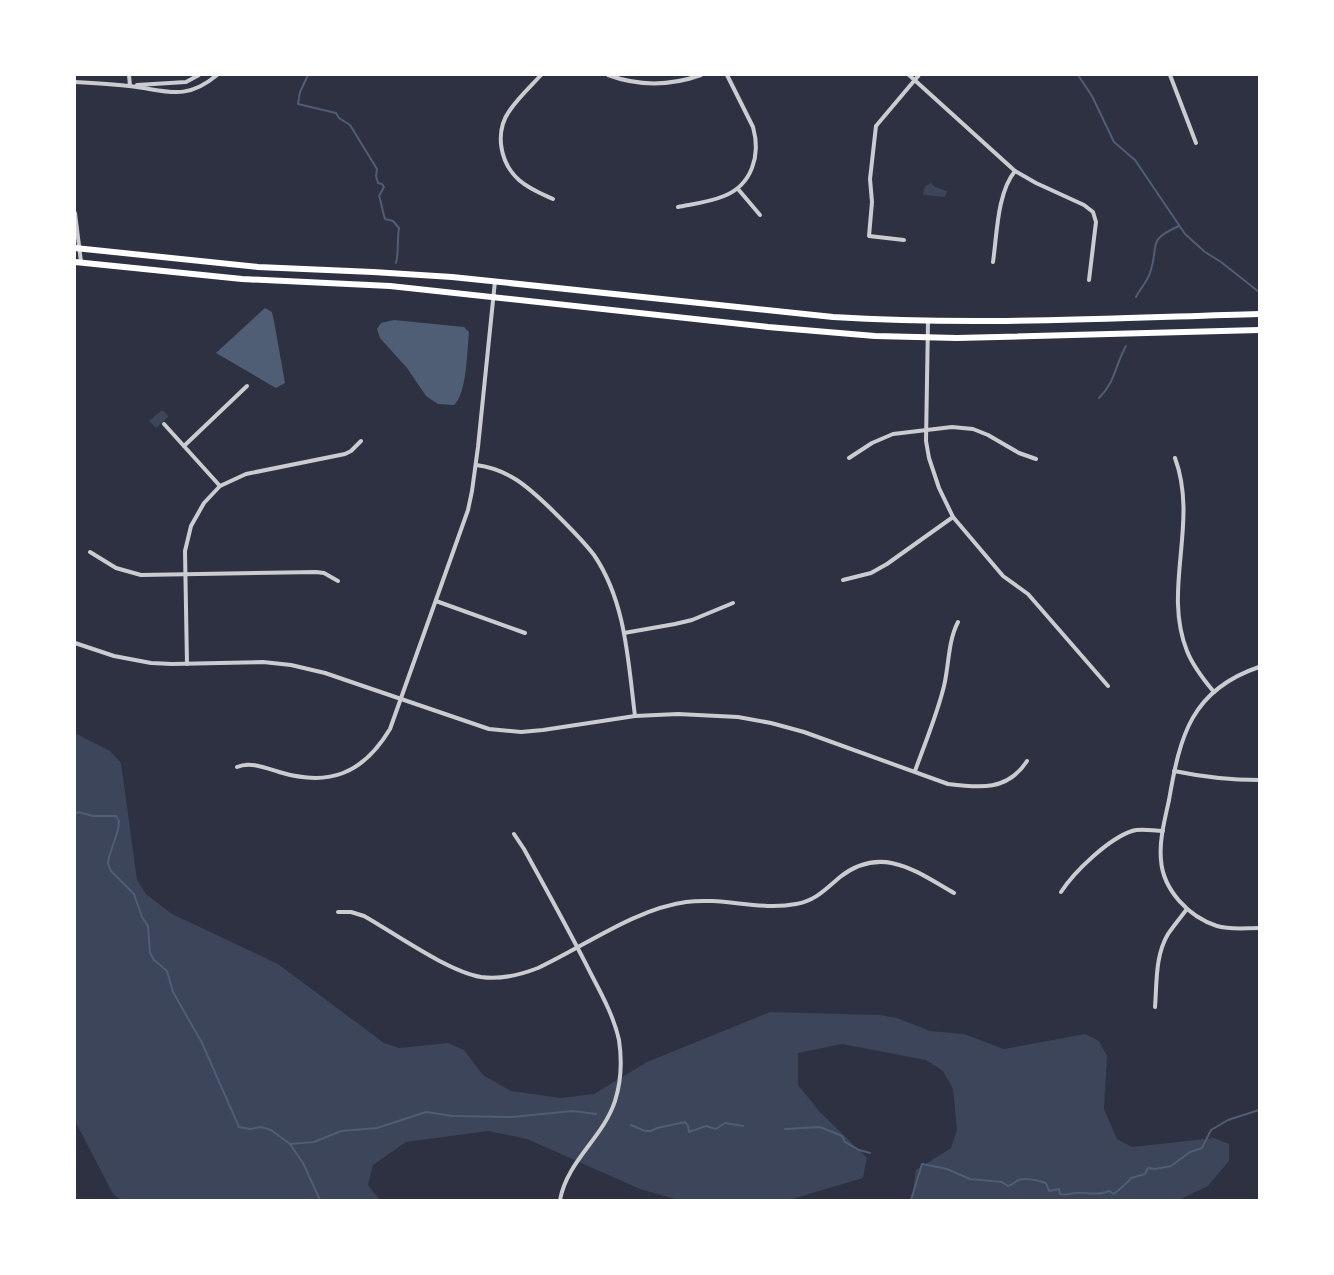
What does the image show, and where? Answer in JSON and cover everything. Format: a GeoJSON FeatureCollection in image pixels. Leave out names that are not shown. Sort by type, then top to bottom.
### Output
{"type":"FeatureCollection","features":[{"type":"Feature","properties":{"kind":"main road"},"geometry":{"type":"LineString","coordinates":[[77,248],[258,267],[413,274],[495,281],[833,317],[928,322],[1259,314]]}},
{"type":"Feature","properties":{"kind":"main road"},"geometry":{"type":"LineString","coordinates":[[78,262],[242,279],[390,286],[822,332],[928,338],[1259,330]]}},
{"type":"Feature","properties":{"kind":"street"},"geometry":{"type":"LineString","coordinates":[[129,75],[130,86]]}},
{"type":"Feature","properties":{"kind":"street"},"geometry":{"type":"LineString","coordinates":[[130,86],[186,82],[199,75]]}},
{"type":"Feature","properties":{"kind":"street"},"geometry":{"type":"LineString","coordinates":[[75,82],[130,86],[166,93],[178,93],[199,87],[217,75]]}},
{"type":"Feature","properties":{"kind":"street"},"geometry":{"type":"LineString","coordinates":[[541,75],[505,118],[501,133],[501,148],[508,167],[514,175],[528,187],[553,199]]}},
{"type":"Feature","properties":{"kind":"street"},"geometry":{"type":"LineString","coordinates":[[608,75],[633,82],[648,83],[677,82],[700,75]]}},
{"type":"Feature","properties":{"kind":"street"},"geometry":{"type":"LineString","coordinates":[[678,207],[722,197],[738,189],[745,182],[754,165],[757,146],[753,128],[727,75]]}},
{"type":"Feature","properties":{"kind":"street"},"geometry":{"type":"LineString","coordinates":[[908,75],[1015,171],[1084,205],[1092,212],[1096,222],[1089,280]]}},
{"type":"Feature","properties":{"kind":"street"},"geometry":{"type":"LineString","coordinates":[[904,240],[869,236],[872,202],[870,179],[876,126],[918,75]]}},
{"type":"Feature","properties":{"kind":"street"},"geometry":{"type":"LineString","coordinates":[[1170,75],[1196,143]]}},
{"type":"Feature","properties":{"kind":"street"},"geometry":{"type":"LineString","coordinates":[[994,262],[1003,195],[1015,171]]}},
{"type":"Feature","properties":{"kind":"street"},"geometry":{"type":"LineString","coordinates":[[738,189],[760,215]]}},
{"type":"Feature","properties":{"kind":"street"},"geometry":{"type":"LineString","coordinates":[[75,213],[78,262]]}},
{"type":"Feature","properties":{"kind":"street"},"geometry":{"type":"LineString","coordinates":[[237,767],[250,764],[293,776],[326,778],[344,773],[365,762],[380,746],[390,729],[468,510],[476,465],[495,281]]}},
{"type":"Feature","properties":{"kind":"street"},"geometry":{"type":"LineString","coordinates":[[928,322],[926,430],[929,458],[939,488],[953,517],[1003,576],[1028,594],[1108,686]]}},
{"type":"Feature","properties":{"kind":"street"},"geometry":{"type":"LineString","coordinates":[[184,446],[247,386]]}},
{"type":"Feature","properties":{"kind":"street"},"geometry":{"type":"LineString","coordinates":[[164,424],[220,486]]}},
{"type":"Feature","properties":{"kind":"street"},"geometry":{"type":"LineString","coordinates":[[849,458],[893,434],[952,427],[973,429],[988,435],[1019,453],[1036,459]]}},
{"type":"Feature","properties":{"kind":"street"},"geometry":{"type":"LineString","coordinates":[[187,664],[185,551],[191,526],[204,503],[220,486],[251,473],[345,454],[361,441]]}},
{"type":"Feature","properties":{"kind":"street"},"geometry":{"type":"LineString","coordinates":[[1175,458],[1184,492],[1184,534],[1178,593],[1179,624],[1182,638],[1193,664],[1214,692]]}},
{"type":"Feature","properties":{"kind":"street"},"geometry":{"type":"LineString","coordinates":[[476,465],[499,470],[521,481],[580,538],[593,554],[609,583],[620,612],[634,716]]}},
{"type":"Feature","properties":{"kind":"street"},"geometry":{"type":"LineString","coordinates":[[843,580],[871,573],[887,564],[953,517]]}},
{"type":"Feature","properties":{"kind":"street"},"geometry":{"type":"LineString","coordinates":[[90,552],[110,565],[128,572],[150,575],[316,572],[324,573],[338,581]]}},
{"type":"Feature","properties":{"kind":"street"},"geometry":{"type":"LineString","coordinates":[[436,602],[525,633]]}},
{"type":"Feature","properties":{"kind":"street"},"geometry":{"type":"LineString","coordinates":[[624,633],[692,620],[733,603]]}},
{"type":"Feature","properties":{"kind":"street"},"geometry":{"type":"LineString","coordinates":[[915,771],[937,709],[948,668],[953,632],[958,622]]}},
{"type":"Feature","properties":{"kind":"street"},"geometry":{"type":"LineString","coordinates":[[75,643],[94,650],[151,663],[263,662],[291,665],[325,673],[489,729],[521,732],[634,716],[706,714],[738,717],[771,723],[838,744],[948,784],[970,787],[988,786],[1007,781],[1020,772],[1027,761]]}},
{"type":"Feature","properties":{"kind":"street"},"geometry":{"type":"LineString","coordinates":[[1259,667],[1235,677],[1214,692],[1190,721],[1179,748],[1161,850],[1163,872],[1172,892],[1196,916],[1217,926],[1259,928]]}},
{"type":"Feature","properties":{"kind":"street"},"geometry":{"type":"LineString","coordinates":[[1174,771],[1202,777],[1259,780]]}},
{"type":"Feature","properties":{"kind":"street"},"geometry":{"type":"LineString","coordinates":[[1061,892],[1074,875],[1101,850],[1120,836],[1139,830],[1163,831]]}},
{"type":"Feature","properties":{"kind":"street"},"geometry":{"type":"LineString","coordinates":[[514,834],[578,947],[610,1013],[619,1041],[620,1073],[615,1101],[601,1130],[571,1171],[564,1184],[560,1200]]}},
{"type":"Feature","properties":{"kind":"street"},"geometry":{"type":"LineString","coordinates":[[338,912],[351,912],[364,916],[456,969],[481,976],[506,977],[524,973],[550,962],[645,913],[670,905],[704,900],[764,905],[801,903],[818,895],[850,871],[880,862],[902,865],[913,869],[954,893]]}},
{"type":"Feature","properties":{"kind":"street"},"geometry":{"type":"LineString","coordinates":[[1155,1007],[1157,969],[1162,947],[1169,933],[1187,908]]}},
{"type":"Feature","properties":{"kind":"shaded area"},"geometry":{"type":"Polygon","coordinates":[[[931,183],[935,187],[947,191],[945,197],[923,194],[925,186],[931,183]]]}},
{"type":"Feature","properties":{"kind":"shaded area"},"geometry":{"type":"Polygon","coordinates":[[[265,308],[272,312],[285,383],[276,388],[216,353],[265,308]]]}},
{"type":"Feature","properties":{"kind":"shaded area"},"geometry":{"type":"Polygon","coordinates":[[[394,320],[464,327],[469,332],[464,382],[462,391],[454,405],[438,404],[426,396],[407,368],[380,338],[377,329],[381,323],[394,320]]]}},
{"type":"Feature","properties":{"kind":"shaded area"},"geometry":{"type":"Polygon","coordinates":[[[162,410],[169,416],[156,428],[149,421],[162,410]]]}},
{"type":"Feature","properties":{"kind":"shaded area"},"geometry":{"type":"Polygon","coordinates":[[[75,733],[110,751],[121,763],[137,880],[146,894],[172,914],[278,964],[384,1043],[399,1048],[448,1043],[464,1050],[483,1075],[511,1091],[561,1098],[594,1094],[647,1062],[770,1012],[880,1015],[897,1018],[930,1031],[964,1034],[1004,1049],[1085,1034],[1099,1041],[1107,1056],[1104,1109],[1117,1139],[1132,1147],[1214,1138],[1229,1144],[1229,1161],[1208,1186],[1179,1200],[912,1200],[916,1170],[951,1148],[957,1130],[953,1089],[943,1071],[926,1060],[842,1044],[798,1053],[798,1085],[819,1111],[867,1158],[863,1178],[789,1200],[678,1200],[640,1189],[527,1139],[488,1131],[406,1142],[373,1165],[368,1185],[380,1200],[121,1200],[113,1194],[75,1121],[75,733]]]}},
{"type":"Feature","properties":{"kind":"waterway"},"geometry":{"type":"LineString","coordinates":[[308,75],[300,92],[298,104],[336,113],[339,118],[350,125],[377,169],[378,183],[384,187],[379,196],[385,219],[393,221],[399,228],[396,263]]}},
{"type":"Feature","properties":{"kind":"waterway"},"geometry":{"type":"LineString","coordinates":[[1078,75],[1092,96],[1114,142],[1135,160],[1185,234],[1205,252],[1259,292]]}},
{"type":"Feature","properties":{"kind":"waterway"},"geometry":{"type":"LineString","coordinates":[[1136,297],[1150,273],[1158,240],[1168,231],[1179,226]]}},
{"type":"Feature","properties":{"kind":"waterway"},"geometry":{"type":"LineString","coordinates":[[1099,398],[1109,385],[1126,346]]}},
{"type":"Feature","properties":{"kind":"waterway"},"geometry":{"type":"LineString","coordinates":[[75,814],[78,812],[93,816],[116,816],[119,821],[118,830],[108,864],[111,871],[134,894],[142,917],[148,926],[150,953],[154,960],[167,971],[173,992],[202,1043],[239,1127],[250,1129],[261,1127],[271,1130],[290,1144],[303,1163],[320,1200]]}},
{"type":"Feature","properties":{"kind":"waterway"},"geometry":{"type":"LineString","coordinates":[[911,1200],[922,1164],[947,1169],[970,1179],[1002,1182],[1008,1186],[1019,1180],[1033,1180],[1046,1183],[1049,1191],[1059,1189],[1062,1195],[1074,1193],[1093,1194],[1109,1191],[1114,1194],[1131,1178],[1145,1174],[1148,1168],[1155,1169],[1171,1166],[1190,1152],[1202,1148],[1211,1130],[1228,1120],[1259,1110]]}},
{"type":"Feature","properties":{"kind":"waterway"},"geometry":{"type":"LineString","coordinates":[[290,1144],[314,1142],[341,1131],[377,1128],[426,1112],[453,1116],[512,1117],[573,1111],[596,1114]]}},
{"type":"Feature","properties":{"kind":"waterway"},"geometry":{"type":"LineString","coordinates":[[631,1125],[645,1131],[651,1131],[685,1122],[689,1132],[706,1126],[716,1129],[725,1123],[743,1126]]}},
{"type":"Feature","properties":{"kind":"waterway"},"geometry":{"type":"LineString","coordinates":[[785,1129],[820,1127],[842,1136],[845,1142],[859,1150],[870,1153]]}}]}
